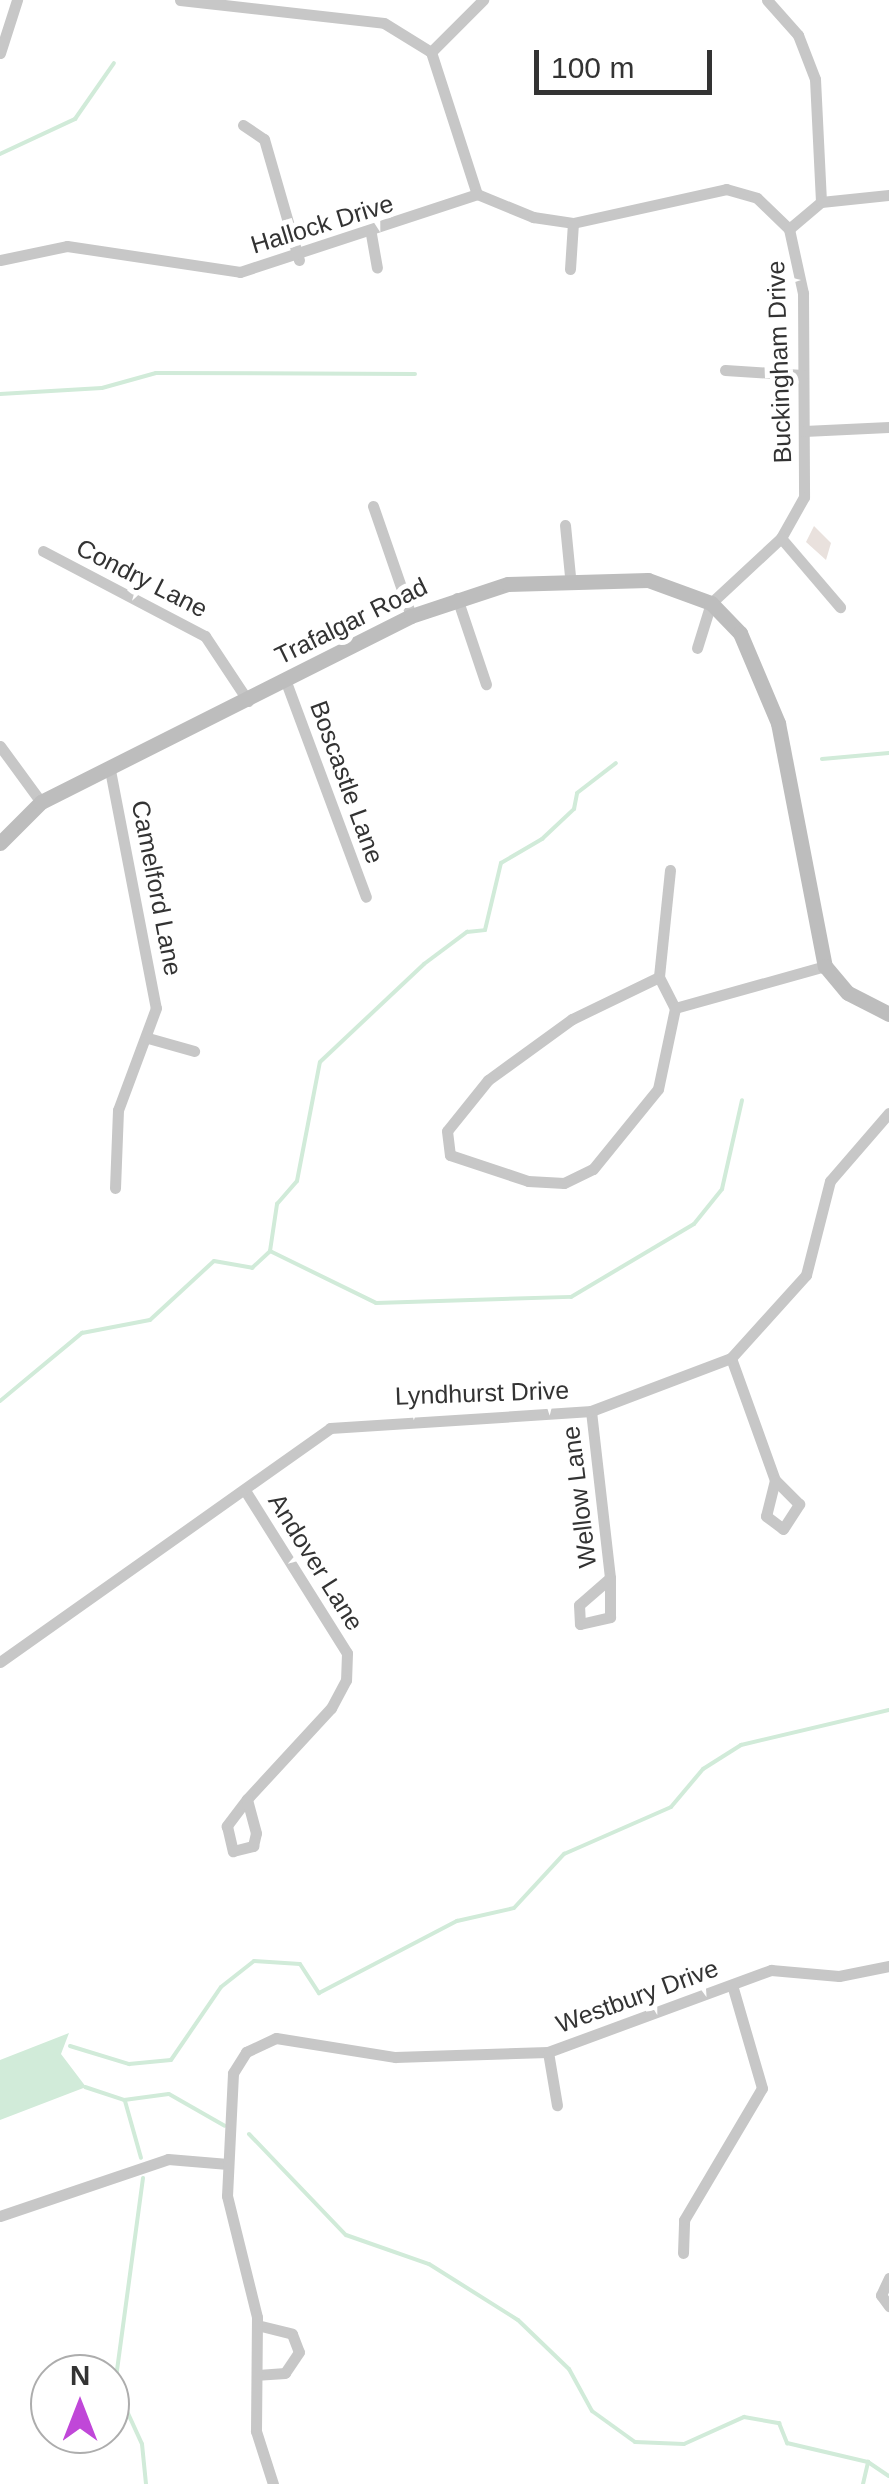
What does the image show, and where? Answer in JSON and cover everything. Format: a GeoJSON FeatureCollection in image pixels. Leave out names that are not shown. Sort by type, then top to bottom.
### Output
{"type":"FeatureCollection","features":[{"type":"Feature","properties":{"kind":"street"},"geometry":{"type":"LineString","coordinates":[[0,53],[16,0]]}},
{"type":"Feature","properties":{"kind":"street"},"geometry":{"type":"LineString","coordinates":[[180,0],[348,12],[431,52],[478,194]]}},
{"type":"Feature","properties":{"kind":"street"},"geometry":{"type":"LineString","coordinates":[[431,52],[483,0]]}},
{"type":"Feature","properties":{"kind":"street"},"geometry":{"type":"LineString","coordinates":[[766,0],[798,35],[815,79],[821,202]]}},
{"type":"Feature","properties":{"kind":"street"},"geometry":{"type":"LineString","coordinates":[[243,126],[264,139],[299,260]]}},
{"type":"Feature","properties":{"kind":"street","name":"Buckingham Drive"},"geometry":{"type":"LineString","coordinates":[[478,194],[574,223],[726,189],[757,198],[789,229],[800,254],[804,497],[781,538],[711,603]]}},
{"type":"Feature","properties":{"kind":"street","name":"Hallock Drive"},"geometry":{"type":"LineString","coordinates":[[0,260],[67,246],[197,273],[299,260],[478,194]]}},
{"type":"Feature","properties":{"kind":"street"},"geometry":{"type":"LineString","coordinates":[[789,229],[821,202],[889,196]]}},
{"type":"Feature","properties":{"kind":"street"},"geometry":{"type":"LineString","coordinates":[[570,269],[574,223]]}},
{"type":"Feature","properties":{"kind":"street"},"geometry":{"type":"LineString","coordinates":[[372,234],[377,266]]}},
{"type":"Feature","properties":{"kind":"street"},"geometry":{"type":"LineString","coordinates":[[726,370],[802,375]]}},
{"type":"Feature","properties":{"kind":"street"},"geometry":{"type":"LineString","coordinates":[[804,432],[889,427]]}},
{"type":"Feature","properties":{"kind":"street"},"geometry":{"type":"LineString","coordinates":[[373,506],[411,616]]}},
{"type":"Feature","properties":{"kind":"street"},"geometry":{"type":"LineString","coordinates":[[565,525],[570,576]]}},
{"type":"Feature","properties":{"kind":"street"},"geometry":{"type":"LineString","coordinates":[[781,538],[840,607]]}},
{"type":"Feature","properties":{"kind":"street","name":"Condry Lane"},"geometry":{"type":"LineString","coordinates":[[43,550],[205,636],[248,701]]}},
{"type":"Feature","properties":{"kind":"street","name":"Trafalgar Road"},"geometry":{"type":"LineString","coordinates":[[0,843],[41,802],[411,616],[457,598],[570,576],[648,580],[711,603],[740,633],[778,724],[825,966]]}},
{"type":"Feature","properties":{"kind":"street"},"geometry":{"type":"LineString","coordinates":[[457,598],[486,684]]}},
{"type":"Feature","properties":{"kind":"street"},"geometry":{"type":"LineString","coordinates":[[696,648],[711,603]]}},
{"type":"Feature","properties":{"kind":"street","name":"Boscastle Lane"},"geometry":{"type":"LineString","coordinates":[[286,682],[366,897]]}},
{"type":"Feature","properties":{"kind":"street"},"geometry":{"type":"LineString","coordinates":[[0,746],[41,802]]}},
{"type":"Feature","properties":{"kind":"street","name":"Camelford Lane"},"geometry":{"type":"LineString","coordinates":[[110,770],[152,974],[148,1038],[118,1110],[115,1188]]}},
{"type":"Feature","properties":{"kind":"street"},"geometry":{"type":"LineString","coordinates":[[659,976],[572,1019],[488,1080],[453,1118],[450,1155],[528,1181],[564,1184],[592,1169],[658,1090],[675,1008],[659,976],[670,870]]}},
{"type":"Feature","properties":{"kind":"street"},"geometry":{"type":"LineString","coordinates":[[675,1008],[825,966],[848,993],[889,1014]]}},
{"type":"Feature","properties":{"kind":"street"},"geometry":{"type":"LineString","coordinates":[[148,1038],[194,1050]]}},
{"type":"Feature","properties":{"kind":"street","name":"Lyndhurst Drive"},"geometry":{"type":"LineString","coordinates":[[0,1662],[246,1492],[330,1428],[592,1411],[731,1358],[806,1274],[830,1182],[888,1116]]}},
{"type":"Feature","properties":{"kind":"street"},"geometry":{"type":"LineString","coordinates":[[731,1358],[774,1480]]}},
{"type":"Feature","properties":{"kind":"street","name":"Wellow Lane"},"geometry":{"type":"LineString","coordinates":[[592,1411],[610,1578]]}},
{"type":"Feature","properties":{"kind":"street","name":"Andover Lane"},"geometry":{"type":"LineString","coordinates":[[246,1492],[347,1652],[346,1680],[331,1708],[248,1799]]}},
{"type":"Feature","properties":{"kind":"street","name":"Westbury Drive"},"geometry":{"type":"LineString","coordinates":[[273,2484],[256,2431],[257,2325],[228,2164],[233,2074],[246,2052],[276,2038],[395,2057],[548,2052],[770,1970],[840,1976],[889,1966]]}},
{"type":"Feature","properties":{"kind":"street"},"geometry":{"type":"LineString","coordinates":[[683,2253],[684,2220],[762,2088],[732,1985]]}},
{"type":"Feature","properties":{"kind":"street"},"geometry":{"type":"LineString","coordinates":[[548,2052],[557,2104]]}},
{"type":"Feature","properties":{"kind":"street"},"geometry":{"type":"LineString","coordinates":[[0,2216],[168,2159],[228,2164]]}},
{"type":"Feature","properties":{"kind":"street"},"geometry":{"type":"LineString","coordinates":[[889,2278],[881,2296],[889,2306]]}},
{"type":"Feature","properties":{"kind":"street"},"geometry":{"type":"LineString","coordinates":[[257,2325],[292,2334],[299,2352],[284,2372],[258,2376]]}},
{"type":"Feature","properties":{"kind":"shaded area"},"geometry":{"type":"Polygon","coordinates":[[[814,526],[831,543],[826,560],[806,542],[814,526]]]}},
{"type":"Feature","properties":{"kind":"shaded area"},"geometry":{"type":"Polygon","coordinates":[[[69,2033],[61,2054],[86,2087],[0,2120],[0,2060],[69,2033]]]}},
{"type":"Feature","properties":{"kind":"waterway"},"geometry":{"type":"LineString","coordinates":[[0,154],[75,119],[114,63]]}},
{"type":"Feature","properties":{"kind":"waterway"},"geometry":{"type":"LineString","coordinates":[[0,394],[102,388],[156,373],[415,374]]}},
{"type":"Feature","properties":{"kind":"waterway"},"geometry":{"type":"LineString","coordinates":[[822,759],[889,753]]}},
{"type":"Feature","properties":{"kind":"waterway"},"geometry":{"type":"LineString","coordinates":[[0,1401],[82,1333],[150,1320],[214,1261],[252,1268],[270,1251],[277,1204],[297,1181],[320,1062],[424,964],[467,932],[485,930],[501,863],[542,839],[574,809],[577,793],[616,763]]}},
{"type":"Feature","properties":{"kind":"waterway"},"geometry":{"type":"LineString","coordinates":[[270,1251],[376,1303],[571,1297],[694,1224],[722,1189],[742,1100]]}},
{"type":"Feature","properties":{"kind":"waterway"},"geometry":{"type":"LineString","coordinates":[[70,2046],[129,2064],[171,2060],[221,1987],[254,1961],[300,1964],[319,1993],[457,1921],[514,1908],[564,1854],[671,1807],[703,1769],[741,1745],[889,1710]]}},
{"type":"Feature","properties":{"kind":"waterway"},"geometry":{"type":"LineString","coordinates":[[85,2087],[124,2100],[169,2094],[225,2126]]}},
{"type":"Feature","properties":{"kind":"waterway"},"geometry":{"type":"LineString","coordinates":[[125,2101],[141,2158]]}},
{"type":"Feature","properties":{"kind":"waterway"},"geometry":{"type":"LineString","coordinates":[[249,2134],[346,2235],[429,2264],[518,2320],[569,2369],[592,2411],[635,2442],[684,2444],[744,2417],[779,2423],[787,2443],[868,2462],[889,2476]]}},
{"type":"Feature","properties":{"kind":"waterway"},"geometry":{"type":"LineString","coordinates":[[143,2178],[115,2385],[142,2444],[146,2484]]}},
{"type":"Feature","properties":{"kind":"waterway"},"geometry":{"type":"LineString","coordinates":[[863,2484],[868,2462]]}}]}
